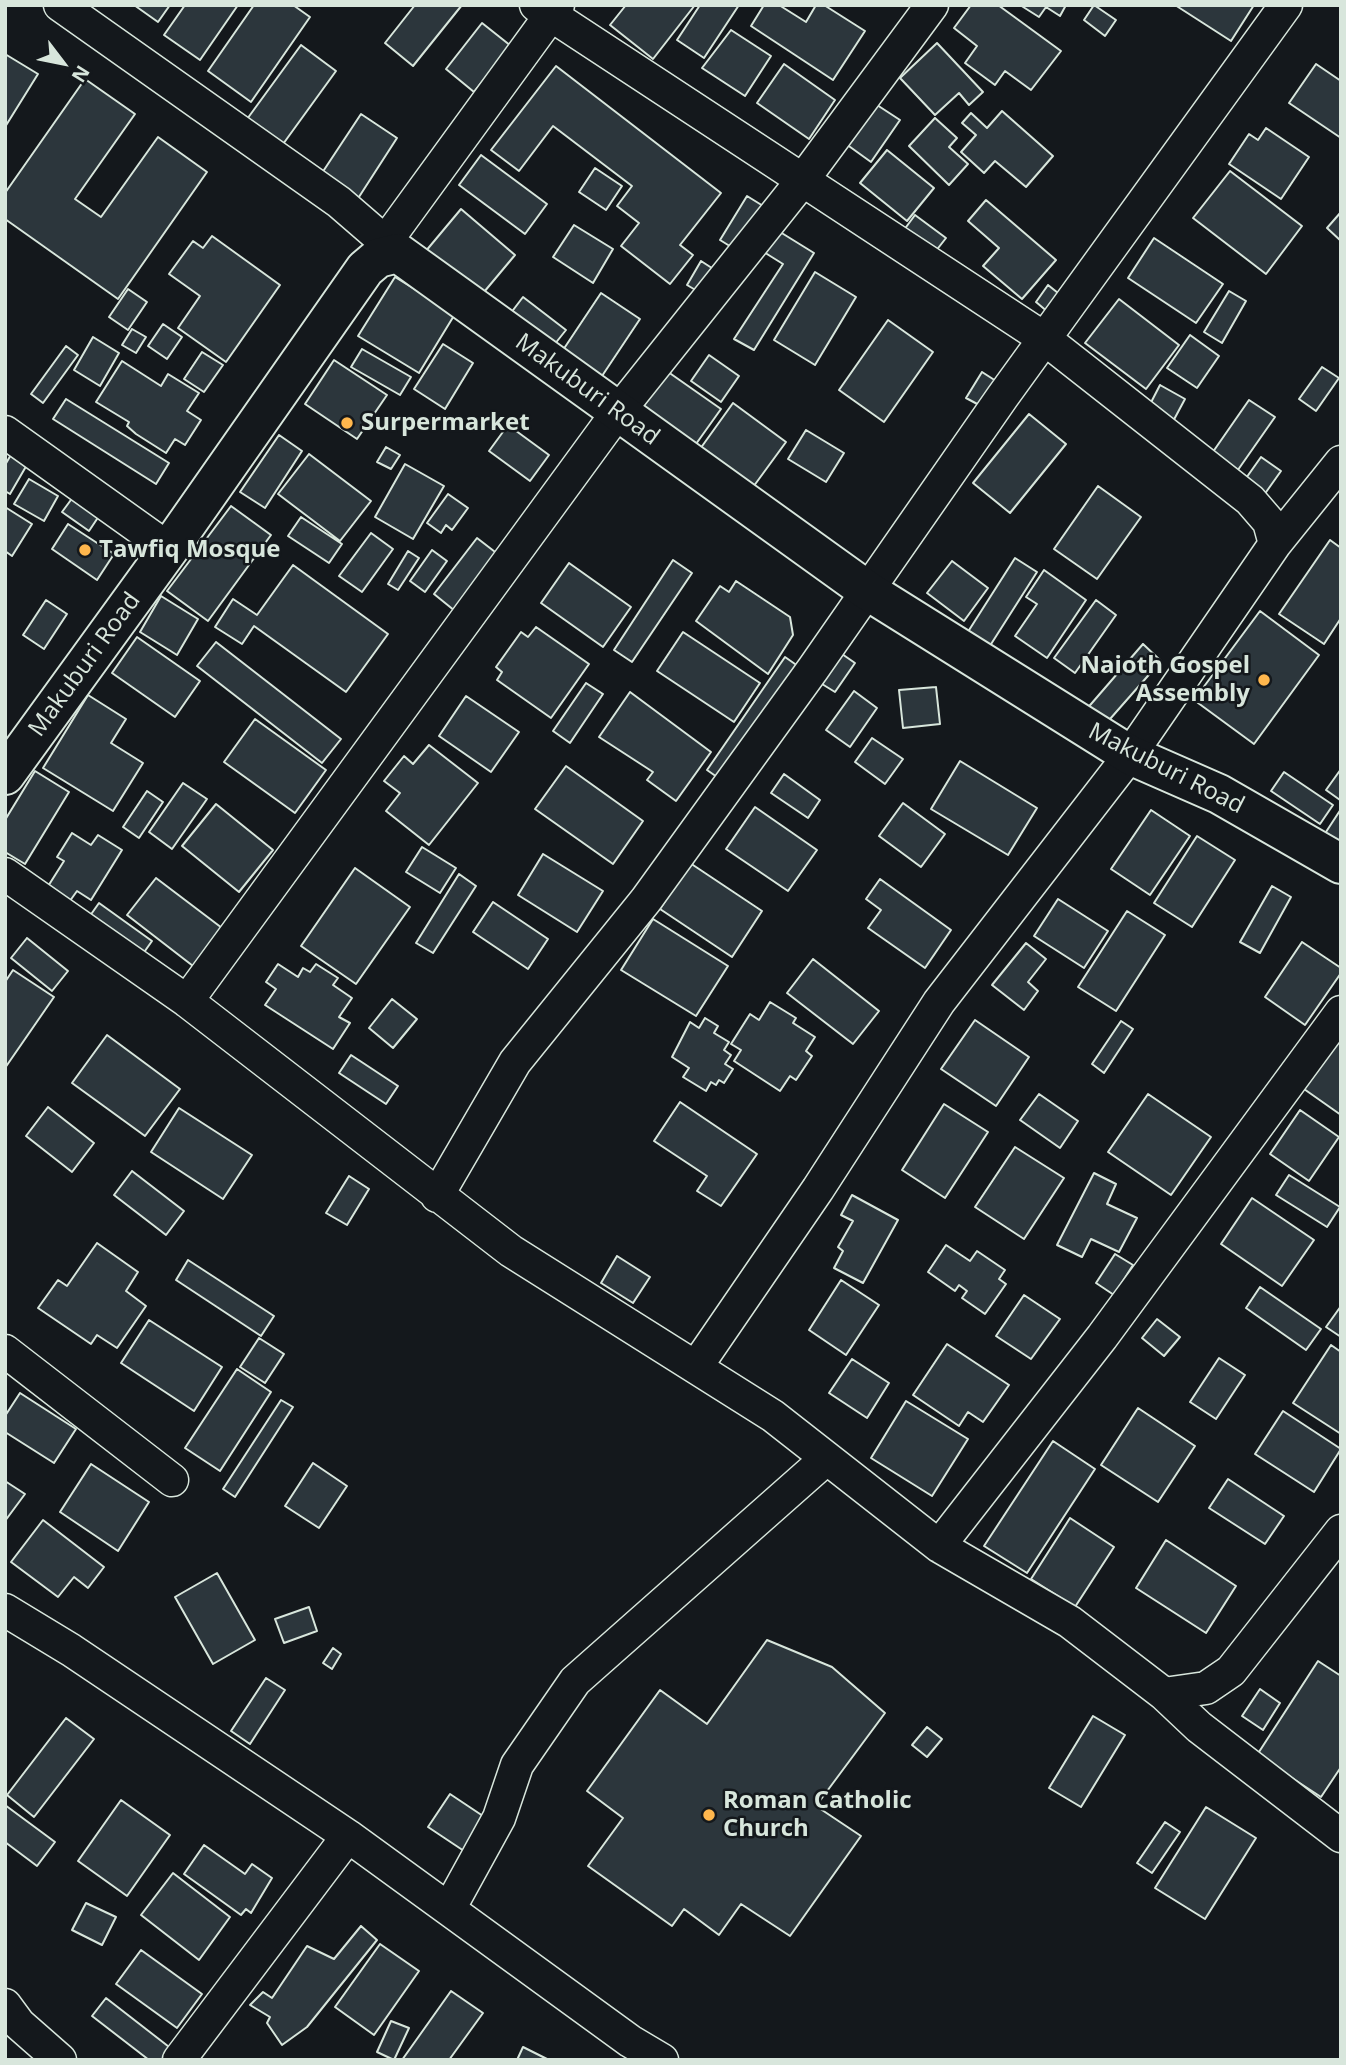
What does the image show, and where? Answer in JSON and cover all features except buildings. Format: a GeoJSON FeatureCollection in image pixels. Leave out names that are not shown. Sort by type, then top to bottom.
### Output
{"type":"FeatureCollection","features":[{"type":"Feature","properties":{"kind":"street"},"geometry":{"type":"LineString","coordinates":[[60,5],[338,202],[391,248],[548,9],[802,181],[1045,339],[1250,500],[1269,522],[1275,544]]}},
{"type":"Feature","properties":{"kind":"street"},"geometry":{"type":"LineString","coordinates":[[187,1001],[617,413],[802,181],[932,5]]}},
{"type":"Feature","properties":{"kind":"street"},"geometry":{"type":"LineString","coordinates":[[437,1196],[515,1062],[646,900],[1286,5]]}},
{"type":"Feature","properties":{"kind":"street","name":"Makuburi Road"},"geometry":{"type":"LineString","coordinates":[[5,775],[169,549],[365,269],[391,248],[867,591],[1129,755],[1219,794],[1341,864]]}},
{"type":"Feature","properties":{"kind":"street"},"geometry":{"type":"LineString","coordinates":[[5,432],[169,549]]}},
{"type":"Feature","properties":{"kind":"street"},"geometry":{"type":"LineString","coordinates":[[696,1367],[818,1189],[939,1002],[1129,755],[1275,544],[1339,469]]}},
{"type":"Feature","properties":{"kind":"street"},"geometry":{"type":"LineString","coordinates":[[5,874],[187,1001],[511,1251],[773,1416],[939,1546],[1070,1622],[1164,1694],[1199,1727],[1341,1836]]}},
{"type":"Feature","properties":{"kind":"street"},"geometry":{"type":"LineString","coordinates":[[939,1546],[1102,1337],[1341,1012]]}},
{"type":"Feature","properties":{"kind":"street"},"geometry":{"type":"LineString","coordinates":[[5,1351],[172,1480]]}},
{"type":"Feature","properties":{"kind":"street"},"geometry":{"type":"LineString","coordinates":[[449,1909],[499,1818],[517,1765],[575,1681],[826,1459]]}},
{"type":"Feature","properties":{"kind":"street"},"geometry":{"type":"LineString","coordinates":[[1164,1694],[1206,1688],[1231,1671],[1341,1531]]}},
{"type":"Feature","properties":{"kind":"street"},"geometry":{"type":"LineString","coordinates":[[5,1610],[71,1650],[348,1836],[630,2041],[662,2060]]}},
{"type":"Feature","properties":{"kind":"street"},"geometry":{"type":"LineString","coordinates":[[179,2060],[348,1836]]}},
{"type":"Feature","properties":{"kind":"street"},"geometry":{"type":"LineString","coordinates":[[5,2005],[19,2024],[60,2060]]}},
{"type":"Feature","properties":{"kind":"place","name":"Surpermarket"},"geometry":{"type":"Point","coordinates":[347,423]}},
{"type":"Feature","properties":{"kind":"place","name":"Tawfiq Mosque"},"geometry":{"type":"Point","coordinates":[85,550]}},
{"type":"Feature","properties":{"kind":"place","name":"Naioth Gospel Assembly"},"geometry":{"type":"Point","coordinates":[1264,680]}},
{"type":"Feature","properties":{"kind":"place","name":"Roman Catholic Church"},"geometry":{"type":"Point","coordinates":[709,1815]}}]}
